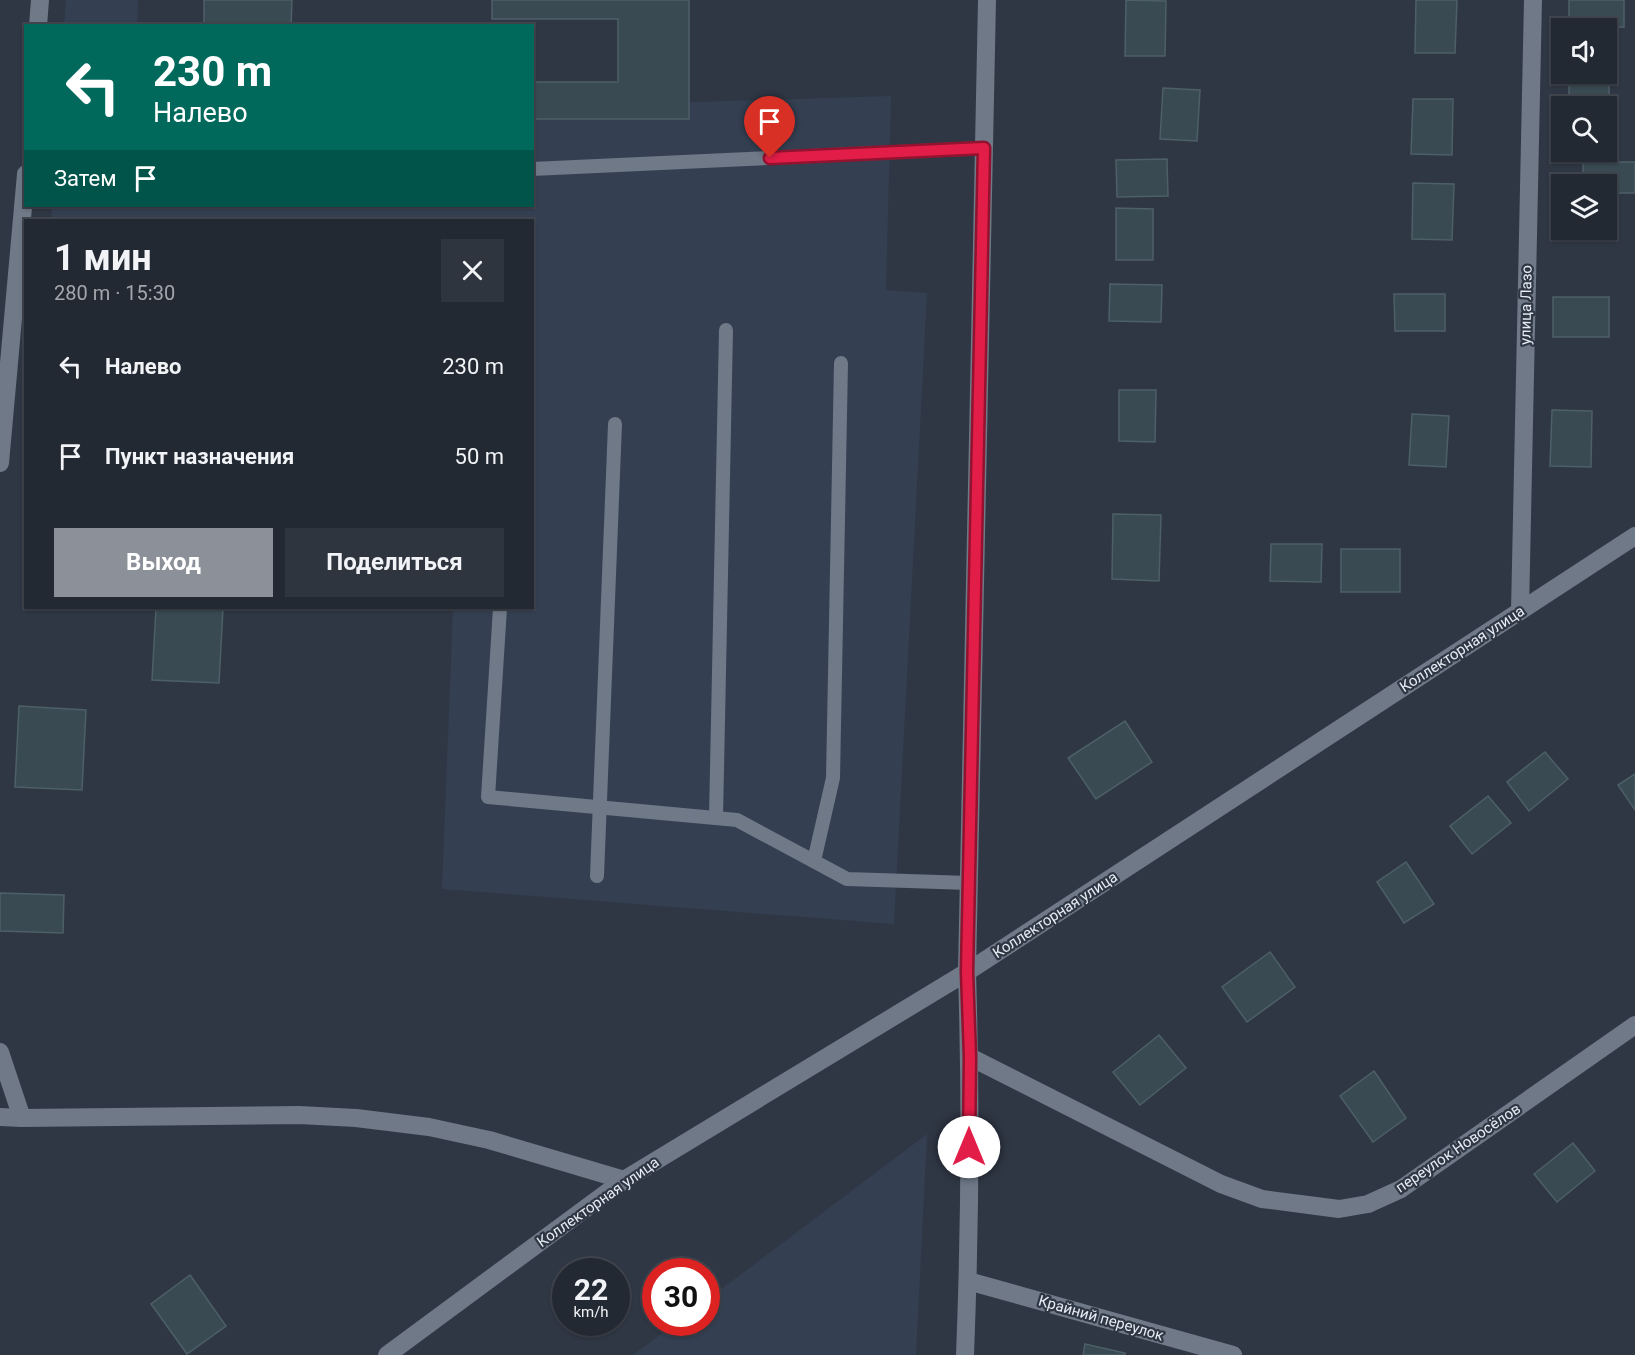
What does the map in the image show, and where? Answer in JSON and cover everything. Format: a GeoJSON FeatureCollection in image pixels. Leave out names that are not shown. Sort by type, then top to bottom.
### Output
{"type":"FeatureCollection","features":[{"type":"Feature","properties":{"kind":"street"},"geometry":{"type":"LineString","coordinates":[[38,24],[40,0]]}},
{"type":"Feature","properties":{"kind":"street"},"geometry":{"type":"LineString","coordinates":[[965,1355],[970,1057],[967,972],[987,0]]}},
{"type":"Feature","properties":{"kind":"street","name":"улица Лазо"},"geometry":{"type":"LineString","coordinates":[[1520,611],[1533,0]]}},
{"type":"Feature","properties":{"kind":"street"},"geometry":{"type":"LineString","coordinates":[[0,463],[24,196]]}},
{"type":"Feature","properties":{"kind":"street","name":"Коллекторная улица"},"geometry":{"type":"LineString","coordinates":[[387,1355],[624,1180],[967,972],[1635,536]]}},
{"type":"Feature","properties":{"kind":"street","name":"переулок Новосёлов"},"geometry":{"type":"LineString","coordinates":[[970,1057],[1221,1184],[1262,1199],[1339,1209],[1368,1204],[1401,1189],[1635,1025]]}},
{"type":"Feature","properties":{"kind":"street"},"geometry":{"type":"LineString","coordinates":[[0,1052],[22,1118]]}},
{"type":"Feature","properties":{"kind":"street"},"geometry":{"type":"LineString","coordinates":[[0,1117],[299,1115],[356,1118],[429,1127],[489,1140],[624,1180]]}},
{"type":"Feature","properties":{"kind":"street","name":"Крайний переулок"},"geometry":{"type":"LineString","coordinates":[[968,1281],[1233,1355]]}},
{"type":"Feature","properties":{"kind":"lane"},"geometry":{"type":"LineString","coordinates":[[534,169],[984,148]]}},
{"type":"Feature","properties":{"kind":"lane"},"geometry":{"type":"LineString","coordinates":[[716,818],[726,330]]}},
{"type":"Feature","properties":{"kind":"lane"},"geometry":{"type":"LineString","coordinates":[[814,861],[833,778],[841,363]]}},
{"type":"Feature","properties":{"kind":"lane"},"geometry":{"type":"LineString","coordinates":[[597,876],[615,424]]}},
{"type":"Feature","properties":{"kind":"lane"},"geometry":{"type":"LineString","coordinates":[[500,609],[488,797],[737,820],[848,879],[969,883]]}},
{"type":"Feature","properties":{"kind":"shaded area"},"geometry":{"type":"Polygon","coordinates":[[[66,0],[138,0],[137,24],[64,24],[66,0]]]}},
{"type":"Feature","properties":{"kind":"shaded area"},"geometry":{"type":"Polygon","coordinates":[[[891,96],[886,290],[927,293],[894,924],[442,889],[453,609],[534,609],[534,219],[51,219],[52,207],[534,207],[534,107],[891,96]]]}},
{"type":"Feature","properties":{"kind":"shaded area"},"geometry":{"type":"Polygon","coordinates":[[[927,1134],[916,1355],[633,1355],[659,1336],[720,1336],[720,1290],[927,1134]]]}},
{"type":"Feature","properties":{"kind":"building"},"geometry":{"type":"Polygon","coordinates":[[[204,0],[292,0],[291,24],[204,24],[204,0]]]}},
{"type":"Feature","properties":{"kind":"building"},"geometry":{"type":"Polygon","coordinates":[[[492,0],[689,0],[689,119],[534,119],[534,82],[618,82],[618,19],[492,19],[492,0]]]}},
{"type":"Feature","properties":{"kind":"building"},"geometry":{"type":"Polygon","coordinates":[[[1126,0],[1166,1],[1165,56],[1125,56],[1126,0]]]}},
{"type":"Feature","properties":{"kind":"building"},"geometry":{"type":"Polygon","coordinates":[[[1416,0],[1457,0],[1455,53],[1415,53],[1416,0]]]}},
{"type":"Feature","properties":{"kind":"building"},"geometry":{"type":"Polygon","coordinates":[[[1569,0],[1624,0],[1624,27],[1617,27],[1617,18],[1569,18],[1569,0]]]}},
{"type":"Feature","properties":{"kind":"building"},"geometry":{"type":"Polygon","coordinates":[[[1569,84],[1609,84],[1609,96],[1569,96],[1569,84]]]}},
{"type":"Feature","properties":{"kind":"building"},"geometry":{"type":"Polygon","coordinates":[[[1163,88],[1200,90],[1197,141],[1160,139],[1163,88]]]}},
{"type":"Feature","properties":{"kind":"building"},"geometry":{"type":"Polygon","coordinates":[[[1413,99],[1453,99],[1452,155],[1411,154],[1413,99]]]}},
{"type":"Feature","properties":{"kind":"building"},"geometry":{"type":"Polygon","coordinates":[[[1167,159],[1168,196],[1117,197],[1116,160],[1167,159]]]}},
{"type":"Feature","properties":{"kind":"building"},"geometry":{"type":"Polygon","coordinates":[[[1583,162],[1635,162],[1635,193],[1617,193],[1617,174],[1583,174],[1583,162]]]}},
{"type":"Feature","properties":{"kind":"building"},"geometry":{"type":"Polygon","coordinates":[[[1413,183],[1454,184],[1452,240],[1412,239],[1413,183]]]}},
{"type":"Feature","properties":{"kind":"building"},"geometry":{"type":"Polygon","coordinates":[[[1116,208],[1153,209],[1153,260],[1116,260],[1116,208]]]}},
{"type":"Feature","properties":{"kind":"building"},"geometry":{"type":"Polygon","coordinates":[[[1110,284],[1162,285],[1161,322],[1109,321],[1110,284]]]}},
{"type":"Feature","properties":{"kind":"building"},"geometry":{"type":"Polygon","coordinates":[[[1394,294],[1445,294],[1445,331],[1395,331],[1394,294]]]}},
{"type":"Feature","properties":{"kind":"building"},"geometry":{"type":"Polygon","coordinates":[[[1553,297],[1609,297],[1609,337],[1553,337],[1553,297]]]}},
{"type":"Feature","properties":{"kind":"building"},"geometry":{"type":"Polygon","coordinates":[[[1119,390],[1156,390],[1155,442],[1119,441],[1119,390]]]}},
{"type":"Feature","properties":{"kind":"building"},"geometry":{"type":"Polygon","coordinates":[[[1552,410],[1592,411],[1591,467],[1550,466],[1552,410]]]}},
{"type":"Feature","properties":{"kind":"building"},"geometry":{"type":"Polygon","coordinates":[[[1412,414],[1449,416],[1446,467],[1409,465],[1412,414]]]}},
{"type":"Feature","properties":{"kind":"building"},"geometry":{"type":"Polygon","coordinates":[[[1113,514],[1161,515],[1159,581],[1112,579],[1113,514]]]}},
{"type":"Feature","properties":{"kind":"building"},"geometry":{"type":"Polygon","coordinates":[[[1271,544],[1322,544],[1321,582],[1270,581],[1271,544]]]}},
{"type":"Feature","properties":{"kind":"building"},"geometry":{"type":"Polygon","coordinates":[[[1341,549],[1400,549],[1400,592],[1341,592],[1341,549]]]}},
{"type":"Feature","properties":{"kind":"building"},"geometry":{"type":"Polygon","coordinates":[[[156,609],[223,609],[219,683],[152,680],[156,609]]]}},
{"type":"Feature","properties":{"kind":"building"},"geometry":{"type":"Polygon","coordinates":[[[19,706],[86,710],[82,790],[15,787],[19,706]]]}},
{"type":"Feature","properties":{"kind":"building"},"geometry":{"type":"Polygon","coordinates":[[[1125,721],[1152,762],[1096,799],[1068,758],[1125,721]]]}},
{"type":"Feature","properties":{"kind":"building"},"geometry":{"type":"Polygon","coordinates":[[[1545,752],[1568,779],[1529,811],[1507,782],[1545,752]]]}},
{"type":"Feature","properties":{"kind":"building"},"geometry":{"type":"Polygon","coordinates":[[[1635,774],[1635,810],[1618,785],[1635,774]]]}},
{"type":"Feature","properties":{"kind":"building"},"geometry":{"type":"Polygon","coordinates":[[[1488,796],[1511,823],[1472,854],[1450,826],[1488,796]]]}},
{"type":"Feature","properties":{"kind":"building"},"geometry":{"type":"Polygon","coordinates":[[[1406,862],[1434,904],[1404,923],[1377,882],[1406,862]]]}},
{"type":"Feature","properties":{"kind":"building"},"geometry":{"type":"Polygon","coordinates":[[[0,893],[64,895],[63,933],[0,931],[0,893]]]}},
{"type":"Feature","properties":{"kind":"building"},"geometry":{"type":"Polygon","coordinates":[[[1270,952],[1295,987],[1247,1022],[1222,987],[1270,952]]]}},
{"type":"Feature","properties":{"kind":"building"},"geometry":{"type":"Polygon","coordinates":[[[1159,1035],[1186,1068],[1140,1105],[1113,1072],[1159,1035]]]}},
{"type":"Feature","properties":{"kind":"building"},"geometry":{"type":"Polygon","coordinates":[[[1374,1071],[1406,1118],[1373,1142],[1340,1096],[1374,1071]]]}},
{"type":"Feature","properties":{"kind":"building"},"geometry":{"type":"Polygon","coordinates":[[[1573,1143],[1595,1171],[1557,1202],[1534,1174],[1573,1143]]]}},
{"type":"Feature","properties":{"kind":"building"},"geometry":{"type":"Polygon","coordinates":[[[190,1275],[226,1326],[187,1354],[151,1304],[190,1275]]]}},
{"type":"Feature","properties":{"kind":"building"},"geometry":{"type":"Polygon","coordinates":[[[1085,1344],[1125,1353],[1125,1355],[1083,1355],[1085,1344]]]}},
{"type":"Feature","properties":{"kind":"route"},"geometry":{"type":"LineString","coordinates":[[770,158],[984,148],[967,972],[970,1057],[969,1147]]}}]}
